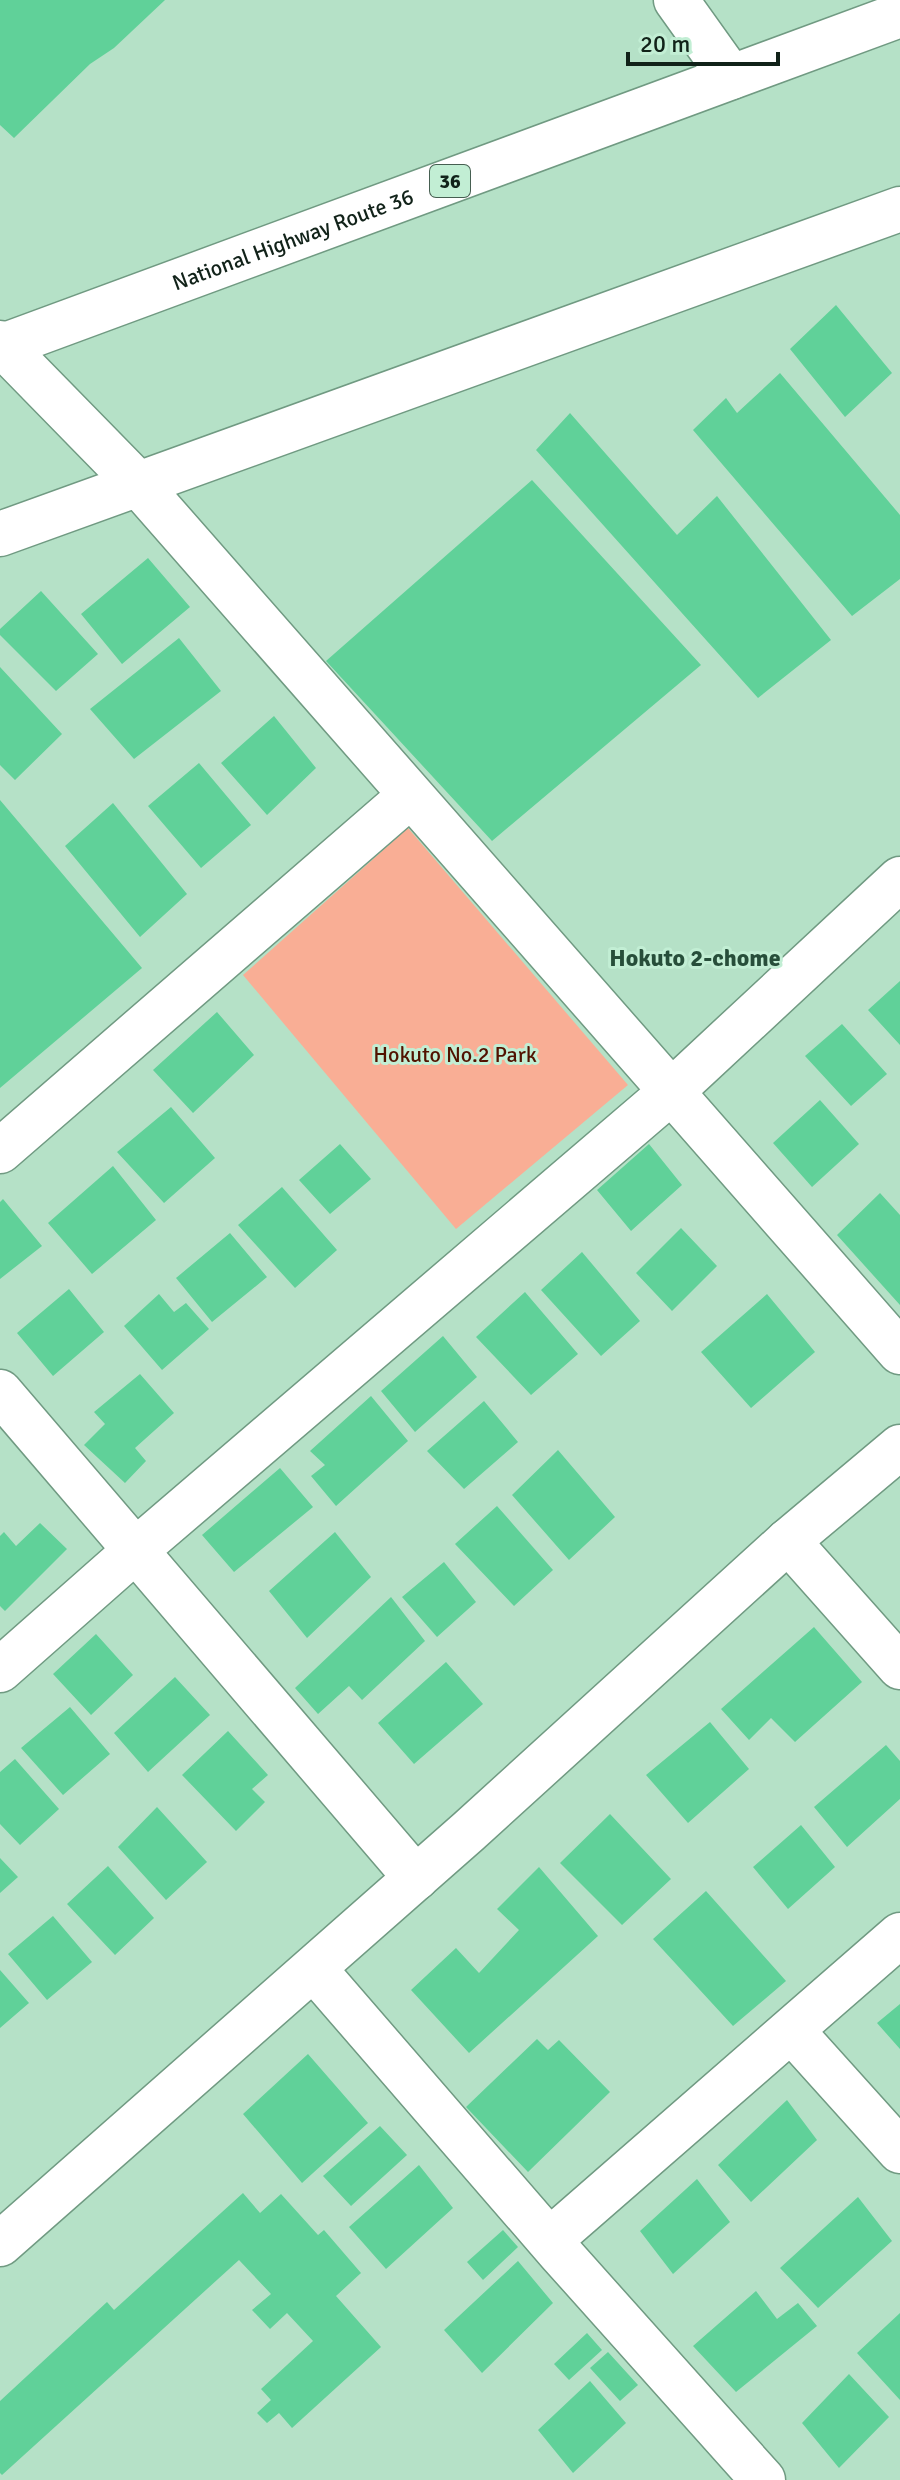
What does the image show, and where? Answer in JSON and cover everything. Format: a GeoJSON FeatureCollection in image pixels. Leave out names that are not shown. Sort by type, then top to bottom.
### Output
{"type":"FeatureCollection","features":[{"type":"Feature","properties":{"kind":"main road"},"geometry":{"type":"LineString","coordinates":[[676,0],[731,77]]}},
{"type":"Feature","properties":{"kind":"main road","name":"National Highway Route 36"},"geometry":{"type":"LineString","coordinates":[[1,345],[900,15]]}},
{"type":"Feature","properties":{"kind":"main road"},"geometry":{"type":"LineString","coordinates":[[0,534],[900,209]]}},
{"type":"Feature","properties":{"kind":"main road"},"geometry":{"type":"LineString","coordinates":[[1,345],[139,485],[900,1352]]}},
{"type":"Feature","properties":{"kind":"main road"},"geometry":{"type":"LineString","coordinates":[[0,1151],[411,795]]}},
{"type":"Feature","properties":{"kind":"main road"},"geometry":{"type":"LineString","coordinates":[[0,1670],[671,1092],[900,879]]}},
{"type":"Feature","properties":{"kind":"main road"},"geometry":{"type":"LineString","coordinates":[[0,1392],[416,1878]]}},
{"type":"Feature","properties":{"kind":"main road"},"geometry":{"type":"LineString","coordinates":[[0,2244],[314,1969],[788,1541],[900,1447]]}},
{"type":"Feature","properties":{"kind":"main road"},"geometry":{"type":"LineString","coordinates":[[788,1541],[900,1667]]}},
{"type":"Feature","properties":{"kind":"main road"},"geometry":{"type":"LineString","coordinates":[[550,2240],[900,1935]]}},
{"type":"Feature","properties":{"kind":"main road"},"geometry":{"type":"LineString","coordinates":[[314,1969],[550,2240],[748,2475]]}},
{"type":"Feature","properties":{"kind":"main road"},"geometry":{"type":"LineString","coordinates":[[791,2030],[900,2151]]}},
{"type":"Feature","properties":{"kind":"green space","name":"Hokuto No.2 Park"},"geometry":{"type":"Polygon","coordinates":[[[408,828],[628,1085],[456,1229],[243,975],[408,828]]]}},
{"type":"Feature","properties":{"kind":"building"},"geometry":{"type":"Polygon","coordinates":[[[0,0],[165,0],[114,48],[90,64],[14,138],[0,125],[0,0]]]}},
{"type":"Feature","properties":{"kind":"building"},"geometry":{"type":"Polygon","coordinates":[[[836,305],[892,373],[845,417],[790,349],[836,305]]]}},
{"type":"Feature","properties":{"kind":"building"},"geometry":{"type":"Polygon","coordinates":[[[780,373],[900,515],[900,579],[852,616],[693,430],[726,398],[737,413],[780,373]]]}},
{"type":"Feature","properties":{"kind":"building"},"geometry":{"type":"Polygon","coordinates":[[[570,413],[677,535],[717,496],[831,640],[758,698],[536,450],[570,413]]]}},
{"type":"Feature","properties":{"kind":"building"},"geometry":{"type":"Polygon","coordinates":[[[532,480],[701,665],[492,841],[326,661],[532,480]]]}},
{"type":"Feature","properties":{"kind":"building"},"geometry":{"type":"Polygon","coordinates":[[[148,558],[190,607],[122,664],[81,614],[148,558]]]}},
{"type":"Feature","properties":{"kind":"building"},"geometry":{"type":"Polygon","coordinates":[[[41,591],[98,654],[56,691],[0,635],[0,629],[41,591]]]}},
{"type":"Feature","properties":{"kind":"building"},"geometry":{"type":"Polygon","coordinates":[[[179,638],[221,691],[134,759],[90,709],[179,638]]]}},
{"type":"Feature","properties":{"kind":"building"},"geometry":{"type":"Polygon","coordinates":[[[0,667],[62,734],[15,780],[0,765],[0,667]]]}},
{"type":"Feature","properties":{"kind":"building"},"geometry":{"type":"Polygon","coordinates":[[[274,716],[316,768],[267,815],[221,763],[274,716]]]}},
{"type":"Feature","properties":{"kind":"building"},"geometry":{"type":"Polygon","coordinates":[[[199,763],[251,825],[201,868],[148,806],[199,763]]]}},
{"type":"Feature","properties":{"kind":"building"},"geometry":{"type":"Polygon","coordinates":[[[0,800],[142,968],[0,1088],[0,800]]]}},
{"type":"Feature","properties":{"kind":"building"},"geometry":{"type":"Polygon","coordinates":[[[113,803],[187,894],[140,937],[65,846],[113,803]]]}},
{"type":"Feature","properties":{"kind":"building"},"geometry":{"type":"Polygon","coordinates":[[[900,981],[900,1045],[868,1010],[900,981]]]}},
{"type":"Feature","properties":{"kind":"building"},"geometry":{"type":"Polygon","coordinates":[[[217,1012],[254,1055],[193,1113],[153,1070],[217,1012]]]}},
{"type":"Feature","properties":{"kind":"building"},"geometry":{"type":"Polygon","coordinates":[[[842,1024],[887,1074],[851,1106],[805,1056],[842,1024]]]}},
{"type":"Feature","properties":{"kind":"building"},"geometry":{"type":"Polygon","coordinates":[[[820,1100],[859,1144],[812,1187],[773,1143],[820,1100]]]}},
{"type":"Feature","properties":{"kind":"building"},"geometry":{"type":"Polygon","coordinates":[[[171,1107],[215,1158],[164,1203],[117,1152],[171,1107]]]}},
{"type":"Feature","properties":{"kind":"building"},"geometry":{"type":"Polygon","coordinates":[[[340,1144],[371,1179],[330,1214],[299,1180],[340,1144]]]}},
{"type":"Feature","properties":{"kind":"building"},"geometry":{"type":"Polygon","coordinates":[[[649,1144],[682,1185],[631,1231],[597,1190],[649,1144]]]}},
{"type":"Feature","properties":{"kind":"building"},"geometry":{"type":"Polygon","coordinates":[[[113,1166],[156,1220],[92,1274],[48,1223],[113,1166]]]}},
{"type":"Feature","properties":{"kind":"building"},"geometry":{"type":"Polygon","coordinates":[[[282,1187],[337,1250],[295,1288],[238,1225],[282,1187]]]}},
{"type":"Feature","properties":{"kind":"building"},"geometry":{"type":"Polygon","coordinates":[[[880,1193],[900,1215],[900,1305],[837,1235],[880,1193]]]}},
{"type":"Feature","properties":{"kind":"building"},"geometry":{"type":"Polygon","coordinates":[[[3,1199],[42,1246],[0,1279],[0,1202],[3,1199]]]}},
{"type":"Feature","properties":{"kind":"building"},"geometry":{"type":"Polygon","coordinates":[[[681,1228],[717,1266],[672,1311],[636,1273],[681,1228]]]}},
{"type":"Feature","properties":{"kind":"building"},"geometry":{"type":"Polygon","coordinates":[[[230,1233],[267,1277],[212,1322],[176,1278],[230,1233]]]}},
{"type":"Feature","properties":{"kind":"building"},"geometry":{"type":"Polygon","coordinates":[[[582,1252],[640,1321],[601,1356],[541,1290],[582,1252]]]}},
{"type":"Feature","properties":{"kind":"building"},"geometry":{"type":"Polygon","coordinates":[[[69,1289],[104,1332],[53,1376],[17,1333],[69,1289]]]}},
{"type":"Feature","properties":{"kind":"building"},"geometry":{"type":"Polygon","coordinates":[[[525,1292],[578,1354],[531,1395],[476,1337],[525,1292]]]}},
{"type":"Feature","properties":{"kind":"building"},"geometry":{"type":"Polygon","coordinates":[[[159,1294],[174,1312],[186,1303],[209,1329],[162,1370],[124,1326],[159,1294]]]}},
{"type":"Feature","properties":{"kind":"building"},"geometry":{"type":"Polygon","coordinates":[[[767,1294],[815,1352],[751,1408],[701,1352],[767,1294]]]}},
{"type":"Feature","properties":{"kind":"building"},"geometry":{"type":"Polygon","coordinates":[[[443,1336],[477,1377],[415,1432],[381,1391],[443,1336]]]}},
{"type":"Feature","properties":{"kind":"building"},"geometry":{"type":"Polygon","coordinates":[[[140,1374],[174,1413],[135,1448],[146,1461],[125,1483],[84,1445],[105,1424],[94,1412],[140,1374]]]}},
{"type":"Feature","properties":{"kind":"building"},"geometry":{"type":"Polygon","coordinates":[[[371,1396],[408,1441],[336,1506],[311,1476],[325,1465],[310,1451],[371,1396]]]}},
{"type":"Feature","properties":{"kind":"building"},"geometry":{"type":"Polygon","coordinates":[[[484,1401],[518,1442],[464,1489],[427,1451],[484,1401]]]}},
{"type":"Feature","properties":{"kind":"building"},"geometry":{"type":"Polygon","coordinates":[[[558,1450],[615,1517],[569,1560],[512,1495],[558,1450]]]}},
{"type":"Feature","properties":{"kind":"building"},"geometry":{"type":"Polygon","coordinates":[[[280,1468],[313,1507],[234,1572],[202,1535],[280,1468]]]}},
{"type":"Feature","properties":{"kind":"building"},"geometry":{"type":"Polygon","coordinates":[[[497,1506],[553,1570],[514,1606],[455,1544],[497,1506]]]}},
{"type":"Feature","properties":{"kind":"building"},"geometry":{"type":"Polygon","coordinates":[[[40,1523],[67,1549],[5,1611],[0,1606],[0,1536],[4,1532],[16,1546],[40,1523]]]}},
{"type":"Feature","properties":{"kind":"building"},"geometry":{"type":"Polygon","coordinates":[[[335,1532],[371,1577],[307,1638],[269,1591],[335,1532]]]}},
{"type":"Feature","properties":{"kind":"building"},"geometry":{"type":"Polygon","coordinates":[[[444,1562],[476,1602],[437,1637],[402,1597],[444,1562]]]}},
{"type":"Feature","properties":{"kind":"building"},"geometry":{"type":"Polygon","coordinates":[[[391,1597],[425,1641],[362,1700],[349,1686],[318,1714],[295,1688],[391,1597]]]}},
{"type":"Feature","properties":{"kind":"building"},"geometry":{"type":"Polygon","coordinates":[[[814,1627],[862,1682],[795,1742],[771,1718],[749,1740],[721,1709],[814,1627]]]}},
{"type":"Feature","properties":{"kind":"building"},"geometry":{"type":"Polygon","coordinates":[[[96,1634],[133,1675],[91,1715],[53,1674],[96,1634]]]}},
{"type":"Feature","properties":{"kind":"building"},"geometry":{"type":"Polygon","coordinates":[[[446,1662],[483,1704],[414,1764],[378,1723],[446,1662]]]}},
{"type":"Feature","properties":{"kind":"building"},"geometry":{"type":"Polygon","coordinates":[[[175,1677],[210,1715],[148,1772],[114,1733],[175,1677]]]}},
{"type":"Feature","properties":{"kind":"building"},"geometry":{"type":"Polygon","coordinates":[[[70,1707],[110,1754],[63,1795],[21,1748],[70,1707]]]}},
{"type":"Feature","properties":{"kind":"building"},"geometry":{"type":"Polygon","coordinates":[[[710,1722],[749,1769],[688,1823],[646,1775],[710,1722]]]}},
{"type":"Feature","properties":{"kind":"building"},"geometry":{"type":"Polygon","coordinates":[[[228,1731],[268,1775],[252,1789],[265,1802],[236,1831],[182,1775],[228,1731]]]}},
{"type":"Feature","properties":{"kind":"building"},"geometry":{"type":"Polygon","coordinates":[[[886,1745],[900,1761],[900,1799],[847,1847],[814,1807],[886,1745]]]}},
{"type":"Feature","properties":{"kind":"building"},"geometry":{"type":"Polygon","coordinates":[[[15,1759],[59,1809],[20,1845],[0,1824],[0,1772],[15,1759]]]}},
{"type":"Feature","properties":{"kind":"building"},"geometry":{"type":"Polygon","coordinates":[[[157,1807],[207,1862],[166,1900],[118,1847],[157,1807]]]}},
{"type":"Feature","properties":{"kind":"building"},"geometry":{"type":"Polygon","coordinates":[[[610,1814],[671,1879],[622,1925],[560,1863],[610,1814]]]}},
{"type":"Feature","properties":{"kind":"building"},"geometry":{"type":"Polygon","coordinates":[[[801,1825],[835,1867],[788,1909],[753,1867],[801,1825]]]}},
{"type":"Feature","properties":{"kind":"building"},"geometry":{"type":"Polygon","coordinates":[[[0,1858],[18,1877],[0,1893],[0,1858]]]}},
{"type":"Feature","properties":{"kind":"building"},"geometry":{"type":"Polygon","coordinates":[[[108,1866],[154,1918],[115,1955],[67,1904],[108,1866]]]}},
{"type":"Feature","properties":{"kind":"building"},"geometry":{"type":"Polygon","coordinates":[[[539,1867],[598,1936],[469,2053],[411,1990],[456,1948],[479,1973],[519,1930],[497,1909],[539,1867]]]}},
{"type":"Feature","properties":{"kind":"building"},"geometry":{"type":"Polygon","coordinates":[[[706,1891],[786,1981],[733,2026],[653,1939],[706,1891]]]}},
{"type":"Feature","properties":{"kind":"building"},"geometry":{"type":"Polygon","coordinates":[[[53,1916],[92,1962],[47,2000],[8,1954],[53,1916]]]}},
{"type":"Feature","properties":{"kind":"building"},"geometry":{"type":"Polygon","coordinates":[[[0,1970],[29,2003],[0,2028],[0,1970]]]}},
{"type":"Feature","properties":{"kind":"building"},"geometry":{"type":"Polygon","coordinates":[[[900,2004],[900,2049],[877,2023],[900,2004]]]}},
{"type":"Feature","properties":{"kind":"building"},"geometry":{"type":"Polygon","coordinates":[[[537,2039],[548,2050],[559,2040],[610,2092],[528,2172],[466,2107],[537,2039]]]}},
{"type":"Feature","properties":{"kind":"building"},"geometry":{"type":"Polygon","coordinates":[[[308,2054],[368,2123],[302,2183],[243,2114],[308,2054]]]}},
{"type":"Feature","properties":{"kind":"building"},"geometry":{"type":"Polygon","coordinates":[[[787,2100],[817,2140],[751,2202],[718,2165],[787,2100]]]}},
{"type":"Feature","properties":{"kind":"building"},"geometry":{"type":"Polygon","coordinates":[[[380,2126],[407,2155],[351,2206],[323,2176],[380,2126]]]}},
{"type":"Feature","properties":{"kind":"building"},"geometry":{"type":"Polygon","coordinates":[[[419,2165],[453,2208],[386,2269],[349,2227],[419,2165]]]}},
{"type":"Feature","properties":{"kind":"building"},"geometry":{"type":"Polygon","coordinates":[[[697,2179],[730,2222],[673,2274],[640,2231],[697,2179]]]}},
{"type":"Feature","properties":{"kind":"building"},"geometry":{"type":"Polygon","coordinates":[[[243,2193],[260,2213],[281,2194],[318,2235],[324,2230],[361,2273],[336,2296],[381,2347],[292,2428],[279,2413],[267,2423],[257,2413],[271,2400],[261,2389],[313,2341],[287,2313],[270,2329],[252,2310],[271,2294],[239,2260],[2,2475],[0,2401],[107,2302],[114,2310],[243,2193]]]}},
{"type":"Feature","properties":{"kind":"building"},"geometry":{"type":"Polygon","coordinates":[[[858,2197],[892,2241],[818,2308],[780,2268],[858,2197]]]}},
{"type":"Feature","properties":{"kind":"building"},"geometry":{"type":"Polygon","coordinates":[[[503,2230],[518,2247],[483,2280],[467,2262],[503,2230]]]}},
{"type":"Feature","properties":{"kind":"building"},"geometry":{"type":"Polygon","coordinates":[[[518,2261],[553,2303],[482,2373],[444,2330],[518,2261]]]}},
{"type":"Feature","properties":{"kind":"building"},"geometry":{"type":"Polygon","coordinates":[[[756,2291],[777,2319],[798,2303],[817,2326],[736,2392],[693,2346],[756,2291]]]}},
{"type":"Feature","properties":{"kind":"building"},"geometry":{"type":"Polygon","coordinates":[[[900,2313],[900,2400],[857,2353],[900,2313]]]}},
{"type":"Feature","properties":{"kind":"building"},"geometry":{"type":"Polygon","coordinates":[[[587,2333],[602,2350],[569,2380],[554,2364],[587,2333]]]}},
{"type":"Feature","properties":{"kind":"building"},"geometry":{"type":"Polygon","coordinates":[[[608,2352],[638,2385],[620,2401],[590,2368],[608,2352]]]}},
{"type":"Feature","properties":{"kind":"building"},"geometry":{"type":"Polygon","coordinates":[[[849,2374],[889,2417],[839,2468],[802,2423],[849,2374]]]}},
{"type":"Feature","properties":{"kind":"building"},"geometry":{"type":"Polygon","coordinates":[[[590,2381],[626,2423],[573,2473],[538,2430],[590,2381]]]}},
{"type":"Feature","properties":{"kind":"district","name":"Hokuto 2-chome"},"geometry":{"type":"Point","coordinates":[695,958]}}]}
